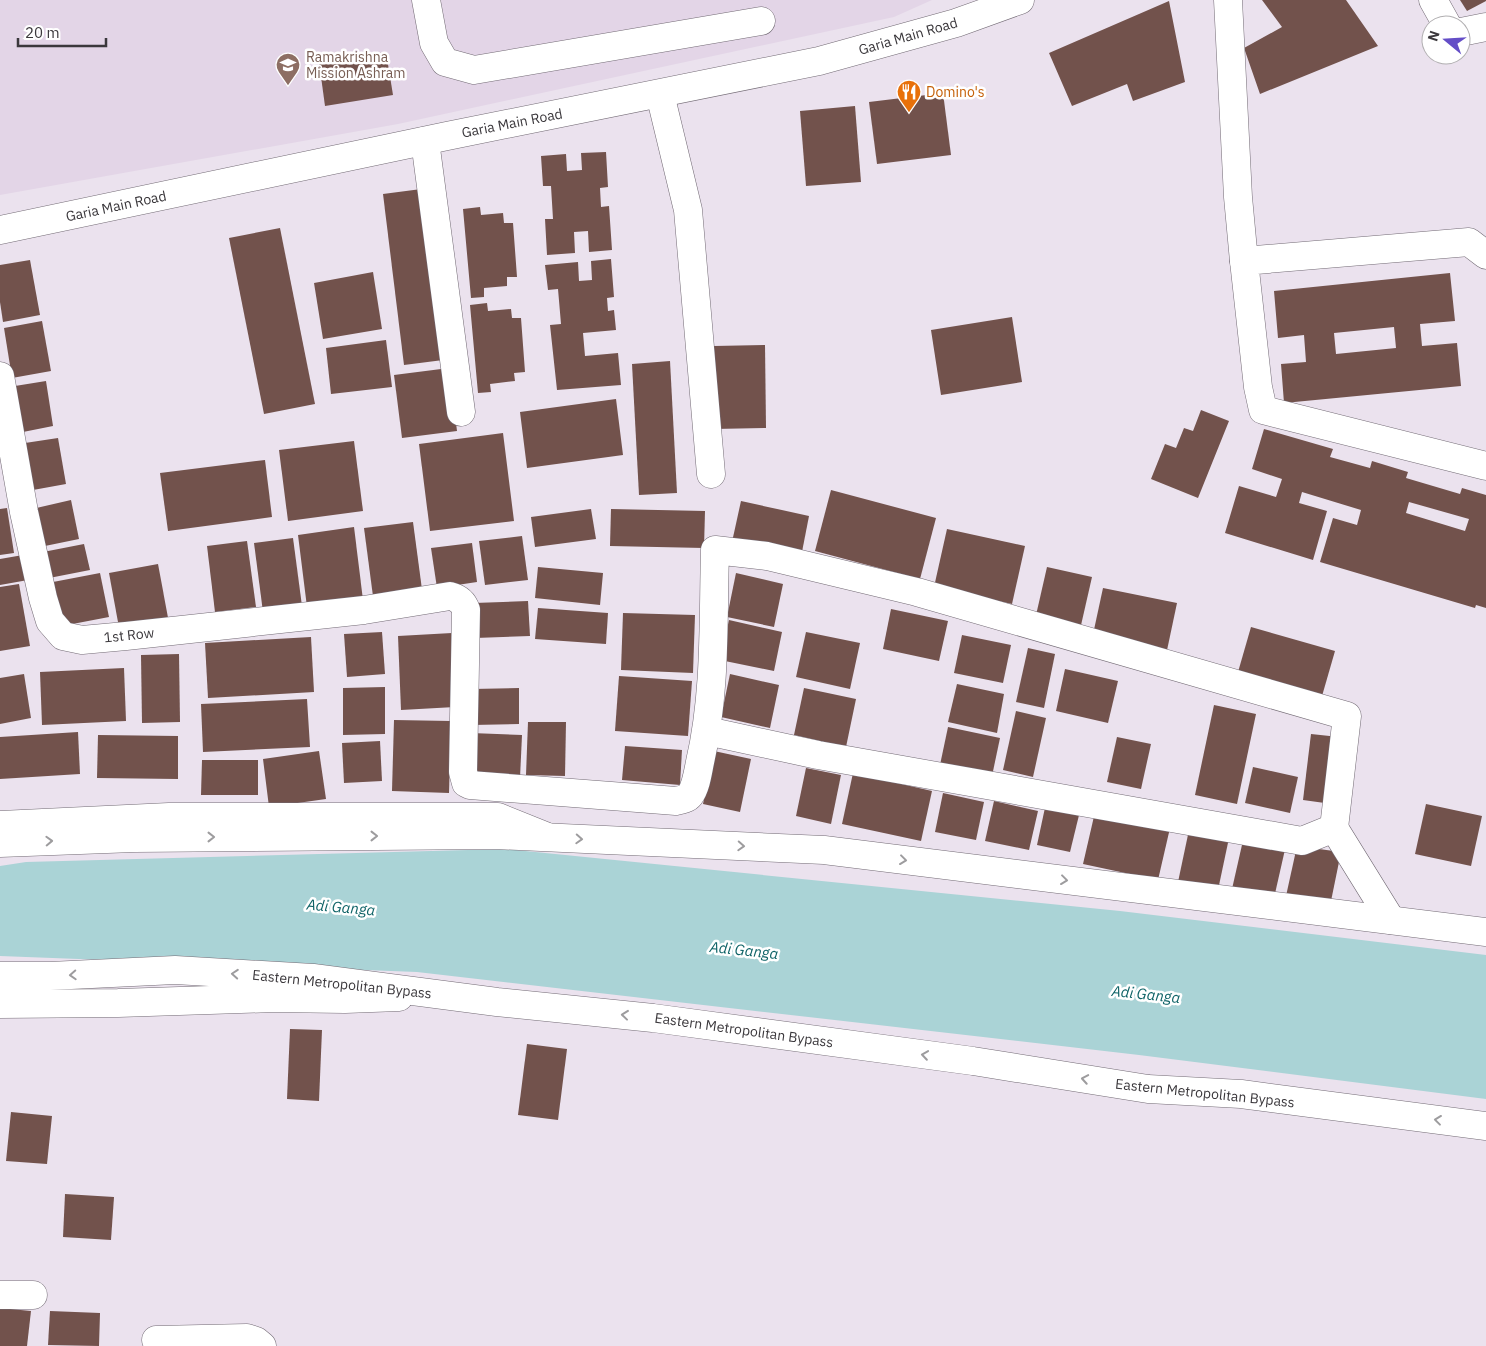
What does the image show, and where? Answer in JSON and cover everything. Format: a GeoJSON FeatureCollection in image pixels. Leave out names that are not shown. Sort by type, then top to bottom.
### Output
{"type":"FeatureCollection","features":[{"type":"Feature","properties":{"kind":"street"},"geometry":{"type":"LineString","coordinates":[[426,0],[434,43],[445,62],[474,70],[761,21]]}},
{"type":"Feature","properties":{"kind":"street","name":"Garia Main Road"},"geometry":{"type":"LineString","coordinates":[[0,230],[819,61],[956,24],[1020,0]]}},
{"type":"Feature","properties":{"kind":"street"},"geometry":{"type":"LineString","coordinates":[[1228,0],[1238,197],[1258,388],[1262,410],[1486,466]]}},
{"type":"Feature","properties":{"kind":"street"},"geometry":{"type":"LineString","coordinates":[[1433,0],[1441,15]]}},
{"type":"Feature","properties":{"kind":"street"},"geometry":{"type":"LineString","coordinates":[[1471,30],[1486,27]]}},
{"type":"Feature","properties":{"kind":"street"},"geometry":{"type":"LineString","coordinates":[[660,94],[688,210],[711,474]]}},
{"type":"Feature","properties":{"kind":"street"},"geometry":{"type":"LineString","coordinates":[[425,141],[461,412]]}},
{"type":"Feature","properties":{"kind":"street"},"geometry":{"type":"LineString","coordinates":[[1244,261],[1469,242],[1486,255]]}},
{"type":"Feature","properties":{"kind":"street","name":"1st Row"},"geometry":{"type":"LineString","coordinates":[[0,376],[24,512],[43,598],[50,621],[63,636],[82,640],[126,636],[364,610],[450,596],[462,602],[466,610],[462,772],[466,783],[470,785],[666,800],[684,799],[690,795],[696,781],[707,731]]}},
{"type":"Feature","properties":{"kind":"street"},"geometry":{"type":"LineString","coordinates":[[1334,828],[1302,841],[818,755],[707,731],[711,702],[715,550],[767,556],[917,592],[1347,716],[1334,828],[1390,920]]}},
{"type":"Feature","properties":{"kind":"street"},"geometry":{"type":"LineString","coordinates":[[0,825],[169,817],[498,817],[550,838]]}},
{"type":"Feature","properties":{"kind":"street"},"geometry":{"type":"LineString","coordinates":[[0,843],[134,838],[495,835],[824,850],[1486,932]]}},
{"type":"Feature","properties":{"kind":"street","name":"Eastern Metropolitan Bypass"},"geometry":{"type":"LineString","coordinates":[[0,976],[50,976],[174,970],[314,978],[653,1018],[982,1063],[1148,1090],[1241,1094],[1486,1126]]}},
{"type":"Feature","properties":{"kind":"street"},"geometry":{"type":"LineString","coordinates":[[0,1004],[118,1003],[274,998],[346,999],[440,994]]}},
{"type":"Feature","properties":{"kind":"street"},"geometry":{"type":"LineString","coordinates":[[0,1295],[32,1295]]}},
{"type":"Feature","properties":{"kind":"street"},"geometry":{"type":"LineString","coordinates":[[156,1340],[247,1338],[256,1341],[262,1346]]}},
{"type":"Feature","properties":{"kind":"shaded area","name":"Ramakrishna Mission Ashram"},"geometry":{"type":"Polygon","coordinates":[[[0,0],[932,0],[894,17],[398,124],[0,195],[0,0]]]}},
{"type":"Feature","properties":{"kind":"water","name":"Adi Ganga"},"geometry":{"type":"Polygon","coordinates":[[[505,849],[1120,911],[1486,955],[1486,1099],[1139,1055],[417,972],[0,956],[0,866],[26,862],[505,849]]]}},
{"type":"Feature","properties":{"kind":"building"},"geometry":{"type":"Polygon","coordinates":[[[1262,0],[1346,0],[1378,46],[1260,94],[1244,48],[1282,27],[1262,0]]]}},
{"type":"Feature","properties":{"kind":"building"},"geometry":{"type":"Polygon","coordinates":[[[1460,0],[1486,0],[1486,1],[1467,11],[1460,0]]]}},
{"type":"Feature","properties":{"kind":"building"},"geometry":{"type":"Polygon","coordinates":[[[1169,1],[1185,82],[1133,101],[1127,84],[1072,106],[1049,53],[1169,1]]]}},
{"type":"Feature","properties":{"kind":"building"},"geometry":{"type":"Polygon","coordinates":[[[386,52],[393,95],[325,106],[319,62],[386,52]]]}},
{"type":"Feature","properties":{"kind":"building"},"geometry":{"type":"Polygon","coordinates":[[[943,93],[951,155],[877,164],[869,102],[943,93]]]}},
{"type":"Feature","properties":{"kind":"building"},"geometry":{"type":"Polygon","coordinates":[[[855,106],[861,182],[806,186],[800,111],[855,106]]]}},
{"type":"Feature","properties":{"kind":"building"},"geometry":{"type":"Polygon","coordinates":[[[606,152],[608,187],[600,188],[601,207],[609,206],[612,250],[589,252],[588,231],[574,232],[575,253],[547,255],[545,219],[553,219],[551,186],[543,186],[541,156],[566,154],[567,171],[582,170],[581,153],[606,152]]]}},
{"type":"Feature","properties":{"kind":"building"},"geometry":{"type":"Polygon","coordinates":[[[429,188],[451,359],[404,365],[383,194],[429,188]]]}},
{"type":"Feature","properties":{"kind":"building"},"geometry":{"type":"Polygon","coordinates":[[[480,207],[481,215],[503,213],[504,223],[513,223],[517,277],[507,277],[507,286],[484,288],[484,297],[471,298],[463,209],[480,207]]]}},
{"type":"Feature","properties":{"kind":"building"},"geometry":{"type":"Polygon","coordinates":[[[280,228],[315,404],[264,414],[229,238],[280,228]]]}},
{"type":"Feature","properties":{"kind":"building"},"geometry":{"type":"Polygon","coordinates":[[[611,259],[614,297],[607,298],[608,311],[614,310],[616,330],[583,333],[585,356],[618,353],[621,385],[557,390],[550,325],[561,324],[558,289],[548,290],[545,265],[578,262],[579,281],[592,280],[591,261],[611,259]]]}},
{"type":"Feature","properties":{"kind":"building"},"geometry":{"type":"Polygon","coordinates":[[[30,260],[40,315],[3,322],[0,302],[0,265],[30,260]]]}},
{"type":"Feature","properties":{"kind":"building"},"geometry":{"type":"Polygon","coordinates":[[[373,272],[382,329],[323,339],[314,283],[373,272]]]}},
{"type":"Feature","properties":{"kind":"building"},"geometry":{"type":"Polygon","coordinates":[[[1450,273],[1455,321],[1420,324],[1422,346],[1457,343],[1461,386],[1284,403],[1281,364],[1306,362],[1304,335],[1278,338],[1274,291],[1450,273]],[[1394,327],[1334,333],[1336,354],[1396,348],[1394,327]]]}},
{"type":"Feature","properties":{"kind":"building"},"geometry":{"type":"Polygon","coordinates":[[[487,303],[488,311],[511,309],[512,318],[521,318],[525,372],[514,373],[515,381],[490,384],[491,392],[478,393],[470,305],[487,303]]]}},
{"type":"Feature","properties":{"kind":"building"},"geometry":{"type":"Polygon","coordinates":[[[1012,317],[1022,382],[941,395],[931,330],[1012,317]]]}},
{"type":"Feature","properties":{"kind":"building"},"geometry":{"type":"Polygon","coordinates":[[[42,321],[51,371],[12,378],[4,328],[42,321]]]}},
{"type":"Feature","properties":{"kind":"building"},"geometry":{"type":"Polygon","coordinates":[[[386,340],[392,387],[331,394],[326,348],[386,340]]]}},
{"type":"Feature","properties":{"kind":"building"},"geometry":{"type":"Polygon","coordinates":[[[765,345],[766,428],[714,429],[714,346],[765,345]]]}},
{"type":"Feature","properties":{"kind":"building"},"geometry":{"type":"Polygon","coordinates":[[[670,361],[677,493],[639,495],[632,364],[670,361]]]}},
{"type":"Feature","properties":{"kind":"building"},"geometry":{"type":"Polygon","coordinates":[[[449,368],[457,431],[402,438],[394,375],[449,368]]]}},
{"type":"Feature","properties":{"kind":"building"},"geometry":{"type":"Polygon","coordinates":[[[46,381],[53,426],[23,432],[15,386],[46,381]]]}},
{"type":"Feature","properties":{"kind":"building"},"geometry":{"type":"Polygon","coordinates":[[[616,399],[623,455],[527,468],[520,412],[616,399]]]}},
{"type":"Feature","properties":{"kind":"building"},"geometry":{"type":"Polygon","coordinates":[[[1201,410],[1229,421],[1198,498],[1151,479],[1165,444],[1176,448],[1184,428],[1193,431],[1201,410]]]}},
{"type":"Feature","properties":{"kind":"building"},"geometry":{"type":"Polygon","coordinates":[[[1264,429],[1333,449],[1330,457],[1370,468],[1372,461],[1408,472],[1406,478],[1460,494],[1462,488],[1486,495],[1486,608],[1476,605],[1475,608],[1320,562],[1333,518],[1357,525],[1361,510],[1302,492],[1299,503],[1327,511],[1313,560],[1225,533],[1239,486],[1276,497],[1282,479],[1252,469],[1264,429]],[[1409,502],[1406,513],[1465,531],[1469,519],[1409,502]]]}},
{"type":"Feature","properties":{"kind":"building"},"geometry":{"type":"Polygon","coordinates":[[[503,433],[514,521],[430,531],[419,444],[503,433]]]}},
{"type":"Feature","properties":{"kind":"building"},"geometry":{"type":"Polygon","coordinates":[[[58,438],[66,484],[33,490],[25,443],[58,438]]]}},
{"type":"Feature","properties":{"kind":"building"},"geometry":{"type":"Polygon","coordinates":[[[354,441],[363,511],[288,521],[279,450],[354,441]]]}},
{"type":"Feature","properties":{"kind":"building"},"geometry":{"type":"Polygon","coordinates":[[[265,460],[272,517],[168,531],[160,473],[265,460]]]}},
{"type":"Feature","properties":{"kind":"building"},"geometry":{"type":"Polygon","coordinates":[[[831,490],[936,518],[920,579],[815,551],[831,490]]]}},
{"type":"Feature","properties":{"kind":"building"},"geometry":{"type":"Polygon","coordinates":[[[71,500],[79,539],[40,547],[32,509],[71,500]]]}},
{"type":"Feature","properties":{"kind":"building"},"geometry":{"type":"Polygon","coordinates":[[[741,501],[809,516],[801,557],[732,542],[741,501]]]}},
{"type":"Feature","properties":{"kind":"building"},"geometry":{"type":"Polygon","coordinates":[[[7,508],[14,553],[0,555],[0,509],[7,508]]]}},
{"type":"Feature","properties":{"kind":"building"},"geometry":{"type":"Polygon","coordinates":[[[591,509],[596,539],[535,547],[531,517],[591,509]]]}},
{"type":"Feature","properties":{"kind":"building"},"geometry":{"type":"Polygon","coordinates":[[[611,509],[705,511],[704,548],[610,546],[611,509]]]}},
{"type":"Feature","properties":{"kind":"building"},"geometry":{"type":"Polygon","coordinates":[[[413,522],[423,597],[374,604],[364,528],[413,522]]]}},
{"type":"Feature","properties":{"kind":"building"},"geometry":{"type":"Polygon","coordinates":[[[354,527],[363,600],[307,607],[298,535],[354,527]]]}},
{"type":"Feature","properties":{"kind":"building"},"geometry":{"type":"Polygon","coordinates":[[[947,529],[1025,546],[1012,604],[934,587],[947,529]]]}},
{"type":"Feature","properties":{"kind":"building"},"geometry":{"type":"Polygon","coordinates":[[[522,536],[528,580],[485,585],[479,541],[522,536]]]}},
{"type":"Feature","properties":{"kind":"building"},"geometry":{"type":"Polygon","coordinates":[[[293,538],[302,606],[263,612],[254,543],[293,538]]]}},
{"type":"Feature","properties":{"kind":"building"},"geometry":{"type":"Polygon","coordinates":[[[247,541],[256,607],[215,612],[207,546],[247,541]]]}},
{"type":"Feature","properties":{"kind":"building"},"geometry":{"type":"Polygon","coordinates":[[[472,543],[477,582],[437,588],[431,548],[472,543]]]}},
{"type":"Feature","properties":{"kind":"building"},"geometry":{"type":"Polygon","coordinates":[[[84,544],[90,570],[44,579],[38,553],[84,544]]]}},
{"type":"Feature","properties":{"kind":"building"},"geometry":{"type":"Polygon","coordinates":[[[23,555],[28,580],[0,585],[0,559],[23,555]]]}},
{"type":"Feature","properties":{"kind":"building"},"geometry":{"type":"Polygon","coordinates":[[[158,564],[169,623],[120,633],[109,573],[158,564]]]}},
{"type":"Feature","properties":{"kind":"building"},"geometry":{"type":"Polygon","coordinates":[[[538,567],[603,573],[600,605],[535,598],[538,567]]]}},
{"type":"Feature","properties":{"kind":"building"},"geometry":{"type":"Polygon","coordinates":[[[1047,567],[1092,577],[1079,634],[1034,624],[1047,567]]]}},
{"type":"Feature","properties":{"kind":"building"},"geometry":{"type":"Polygon","coordinates":[[[100,573],[109,617],[62,626],[53,582],[100,573]]]}},
{"type":"Feature","properties":{"kind":"building"},"geometry":{"type":"Polygon","coordinates":[[[736,573],[783,584],[774,627],[727,617],[736,573]]]}},
{"type":"Feature","properties":{"kind":"building"},"geometry":{"type":"Polygon","coordinates":[[[19,584],[30,646],[0,651],[0,587],[19,584]]]}},
{"type":"Feature","properties":{"kind":"building"},"geometry":{"type":"Polygon","coordinates":[[[1103,588],[1177,603],[1166,655],[1092,639],[1103,588]]]}},
{"type":"Feature","properties":{"kind":"building"},"geometry":{"type":"Polygon","coordinates":[[[528,601],[530,636],[475,638],[474,603],[528,601]]]}},
{"type":"Feature","properties":{"kind":"building"},"geometry":{"type":"Polygon","coordinates":[[[538,608],[608,613],[606,644],[535,639],[538,608]]]}},
{"type":"Feature","properties":{"kind":"building"},"geometry":{"type":"Polygon","coordinates":[[[891,609],[948,621],[939,661],[883,649],[891,609]]]}},
{"type":"Feature","properties":{"kind":"building"},"geometry":{"type":"Polygon","coordinates":[[[623,613],[695,615],[693,673],[621,670],[623,613]]]}},
{"type":"Feature","properties":{"kind":"building"},"geometry":{"type":"Polygon","coordinates":[[[729,620],[782,632],[774,671],[720,660],[729,620]]]}},
{"type":"Feature","properties":{"kind":"building"},"geometry":{"type":"Polygon","coordinates":[[[1251,627],[1335,651],[1320,703],[1236,679],[1251,627]]]}},
{"type":"Feature","properties":{"kind":"building"},"geometry":{"type":"Polygon","coordinates":[[[382,632],[385,674],[347,677],[344,634],[382,632]]]}},
{"type":"Feature","properties":{"kind":"building"},"geometry":{"type":"Polygon","coordinates":[[[806,632],[860,643],[850,689],[796,677],[806,632]]]}},
{"type":"Feature","properties":{"kind":"building"},"geometry":{"type":"Polygon","coordinates":[[[452,633],[455,707],[401,710],[398,636],[452,633]]]}},
{"type":"Feature","properties":{"kind":"building"},"geometry":{"type":"Polygon","coordinates":[[[962,635],[1011,645],[1003,683],[954,673],[962,635]]]}},
{"type":"Feature","properties":{"kind":"building"},"geometry":{"type":"Polygon","coordinates":[[[311,637],[314,692],[208,698],[205,643],[311,637]]]}},
{"type":"Feature","properties":{"kind":"building"},"geometry":{"type":"Polygon","coordinates":[[[1028,648],[1055,654],[1044,708],[1016,702],[1028,648]]]}},
{"type":"Feature","properties":{"kind":"building"},"geometry":{"type":"Polygon","coordinates":[[[179,654],[180,722],[142,723],[141,655],[179,654]]]}},
{"type":"Feature","properties":{"kind":"building"},"geometry":{"type":"Polygon","coordinates":[[[124,668],[126,721],[42,725],[40,672],[124,668]]]}},
{"type":"Feature","properties":{"kind":"building"},"geometry":{"type":"Polygon","coordinates":[[[1065,669],[1118,681],[1108,723],[1056,711],[1065,669]]]}},
{"type":"Feature","properties":{"kind":"building"},"geometry":{"type":"Polygon","coordinates":[[[24,674],[31,718],[0,724],[0,678],[24,674]]]}},
{"type":"Feature","properties":{"kind":"building"},"geometry":{"type":"Polygon","coordinates":[[[730,674],[779,685],[770,728],[721,717],[730,674]]]}},
{"type":"Feature","properties":{"kind":"building"},"geometry":{"type":"Polygon","coordinates":[[[619,676],[692,681],[688,736],[615,731],[619,676]]]}},
{"type":"Feature","properties":{"kind":"building"},"geometry":{"type":"Polygon","coordinates":[[[957,684],[1004,694],[997,733],[948,722],[957,684]]]}},
{"type":"Feature","properties":{"kind":"building"},"geometry":{"type":"Polygon","coordinates":[[[385,687],[385,734],[343,735],[343,688],[385,687]]]}},
{"type":"Feature","properties":{"kind":"building"},"geometry":{"type":"Polygon","coordinates":[[[519,688],[519,724],[472,725],[472,689],[519,688]]]}},
{"type":"Feature","properties":{"kind":"building"},"geometry":{"type":"Polygon","coordinates":[[[804,688],[856,699],[846,747],[794,735],[804,688]]]}},
{"type":"Feature","properties":{"kind":"building"},"geometry":{"type":"Polygon","coordinates":[[[307,699],[310,747],[203,752],[201,704],[307,699]]]}},
{"type":"Feature","properties":{"kind":"building"},"geometry":{"type":"Polygon","coordinates":[[[1214,705],[1256,714],[1237,804],[1195,795],[1214,705]]]}},
{"type":"Feature","properties":{"kind":"building"},"geometry":{"type":"Polygon","coordinates":[[[1016,711],[1046,718],[1033,777],[1003,770],[1016,711]]]}},
{"type":"Feature","properties":{"kind":"building"},"geometry":{"type":"Polygon","coordinates":[[[394,720],[451,721],[449,793],[392,791],[394,720]]]}},
{"type":"Feature","properties":{"kind":"building"},"geometry":{"type":"Polygon","coordinates":[[[528,722],[566,722],[565,776],[526,775],[528,722]]]}},
{"type":"Feature","properties":{"kind":"building"},"geometry":{"type":"Polygon","coordinates":[[[948,727],[1000,738],[992,776],[940,765],[948,727]]]}},
{"type":"Feature","properties":{"kind":"building"},"geometry":{"type":"Polygon","coordinates":[[[78,732],[80,774],[0,779],[0,737],[78,732]]]}},
{"type":"Feature","properties":{"kind":"building"},"geometry":{"type":"Polygon","coordinates":[[[471,733],[522,735],[520,778],[469,776],[471,733]]]}},
{"type":"Feature","properties":{"kind":"building"},"geometry":{"type":"Polygon","coordinates":[[[1311,734],[1339,737],[1332,804],[1303,800],[1311,734]]]}},
{"type":"Feature","properties":{"kind":"building"},"geometry":{"type":"Polygon","coordinates":[[[98,735],[178,736],[178,779],[97,778],[98,735]]]}},
{"type":"Feature","properties":{"kind":"building"},"geometry":{"type":"Polygon","coordinates":[[[1117,737],[1151,744],[1141,789],[1107,782],[1117,737]]]}},
{"type":"Feature","properties":{"kind":"building"},"geometry":{"type":"Polygon","coordinates":[[[380,741],[382,781],[344,783],[342,743],[380,741]]]}},
{"type":"Feature","properties":{"kind":"building"},"geometry":{"type":"Polygon","coordinates":[[[625,746],[682,750],[680,785],[622,780],[625,746]]]}},
{"type":"Feature","properties":{"kind":"building"},"geometry":{"type":"Polygon","coordinates":[[[319,751],[326,799],[269,807],[263,759],[319,751]]]}},
{"type":"Feature","properties":{"kind":"building"},"geometry":{"type":"Polygon","coordinates":[[[714,751],[751,759],[740,812],[703,804],[714,751]]]}},
{"type":"Feature","properties":{"kind":"building"},"geometry":{"type":"Polygon","coordinates":[[[202,760],[258,760],[258,795],[201,795],[202,760]]]}},
{"type":"Feature","properties":{"kind":"building"},"geometry":{"type":"Polygon","coordinates":[[[1253,767],[1298,777],[1290,813],[1245,803],[1253,767]]]}},
{"type":"Feature","properties":{"kind":"building"},"geometry":{"type":"Polygon","coordinates":[[[806,768],[841,775],[831,824],[796,816],[806,768]]]}},
{"type":"Feature","properties":{"kind":"building"},"geometry":{"type":"Polygon","coordinates":[[[853,773],[932,791],[921,841],[842,824],[853,773]]]}},
{"type":"Feature","properties":{"kind":"building"},"geometry":{"type":"Polygon","coordinates":[[[943,793],[984,802],[976,840],[935,832],[943,793]]]}},
{"type":"Feature","properties":{"kind":"building"},"geometry":{"type":"Polygon","coordinates":[[[994,801],[1038,811],[1029,850],[985,841],[994,801]]]}},
{"type":"Feature","properties":{"kind":"building"},"geometry":{"type":"Polygon","coordinates":[[[1046,803],[1080,811],[1070,852],[1037,845],[1046,803]]]}},
{"type":"Feature","properties":{"kind":"building"},"geometry":{"type":"Polygon","coordinates":[[[1426,804],[1482,816],[1471,866],[1415,854],[1426,804]]]}},
{"type":"Feature","properties":{"kind":"building"},"geometry":{"type":"Polygon","coordinates":[[[1095,812],[1170,828],[1158,880],[1083,864],[1095,812]]]}},
{"type":"Feature","properties":{"kind":"building"},"geometry":{"type":"Polygon","coordinates":[[[1189,830],[1229,838],[1218,890],[1178,882],[1189,830]]]}},
{"type":"Feature","properties":{"kind":"building"},"geometry":{"type":"Polygon","coordinates":[[[1244,836],[1286,845],[1274,898],[1232,889],[1244,836]]]}},
{"type":"Feature","properties":{"kind":"building"},"geometry":{"type":"Polygon","coordinates":[[[1297,846],[1341,852],[1330,906],[1286,896],[1297,846]]]}},
{"type":"Feature","properties":{"kind":"building"},"geometry":{"type":"Polygon","coordinates":[[[290,1029],[322,1030],[319,1101],[287,1099],[290,1029]]]}},
{"type":"Feature","properties":{"kind":"building"},"geometry":{"type":"Polygon","coordinates":[[[527,1044],[567,1049],[558,1120],[518,1115],[527,1044]]]}},
{"type":"Feature","properties":{"kind":"building"},"geometry":{"type":"Polygon","coordinates":[[[11,1112],[52,1116],[47,1164],[6,1161],[11,1112]]]}},
{"type":"Feature","properties":{"kind":"building"},"geometry":{"type":"Polygon","coordinates":[[[65,1194],[114,1197],[111,1240],[63,1237],[65,1194]]]}},
{"type":"Feature","properties":{"kind":"building"},"geometry":{"type":"Polygon","coordinates":[[[0,1308],[31,1311],[27,1346],[0,1346],[0,1308]]]}},
{"type":"Feature","properties":{"kind":"building"},"geometry":{"type":"Polygon","coordinates":[[[50,1311],[100,1313],[99,1346],[48,1345],[50,1311]]]}},
{"type":"Feature","properties":{"kind":"place","name":"Ramakrishna Mission Ashram"},"geometry":{"type":"Point","coordinates":[288,86]}},
{"type":"Feature","properties":{"kind":"place","name":"Domino's"},"geometry":{"type":"Point","coordinates":[909,113]}}]}
